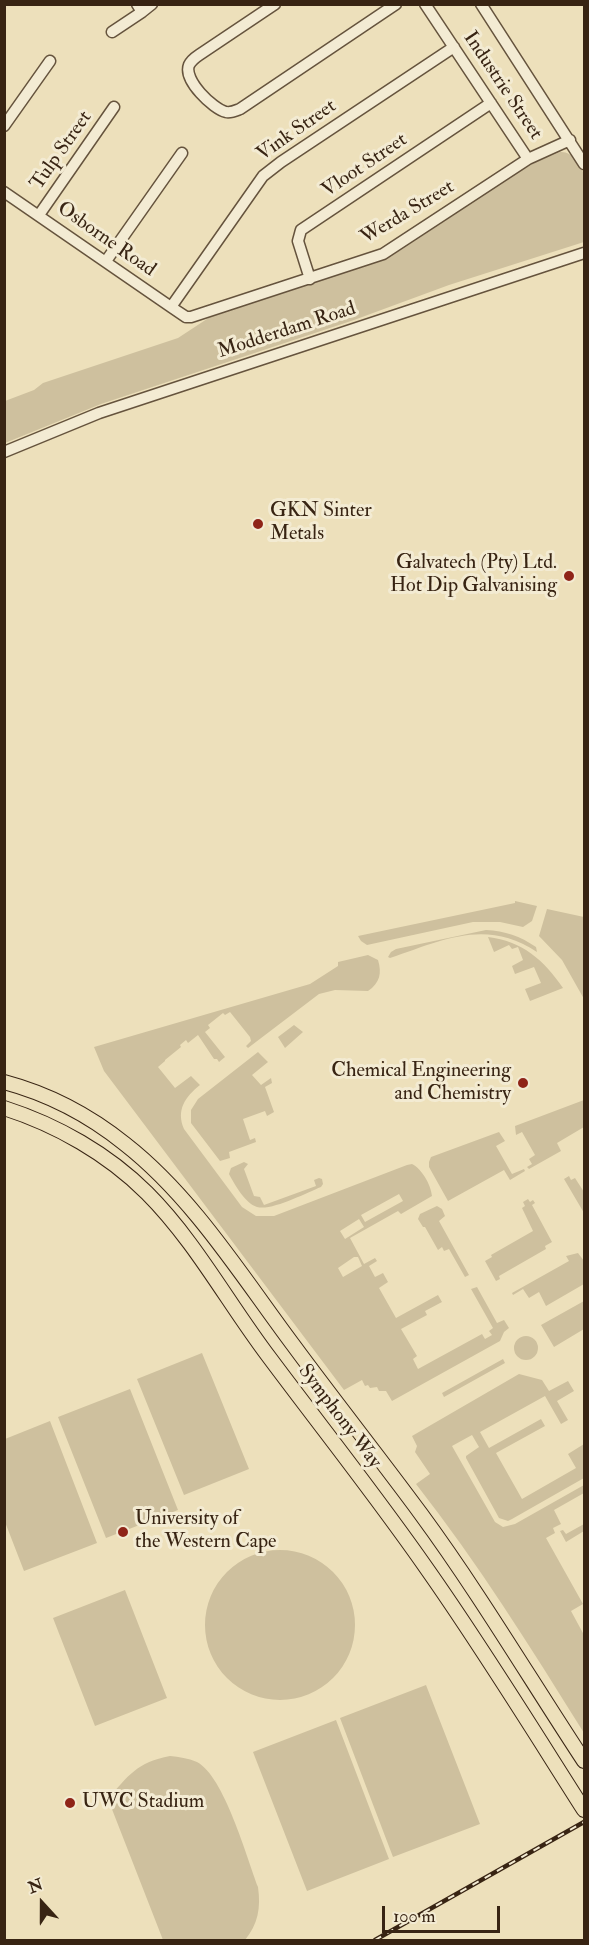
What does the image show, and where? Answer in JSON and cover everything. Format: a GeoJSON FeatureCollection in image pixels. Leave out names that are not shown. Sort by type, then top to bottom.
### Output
{"type":"FeatureCollection","features":[{"type":"Feature","properties":{"kind":"main road","name":"Symphony Way"},"geometry":{"type":"LineString","coordinates":[[4,1082],[35,1090],[70,1107],[126,1144],[158,1172],[224,1251],[421,1514],[585,1761]]}},
{"type":"Feature","properties":{"kind":"main road","name":"Symphony Way"},"geometry":{"type":"LineString","coordinates":[[4,1108],[42,1122],[81,1143],[132,1180],[164,1212],[429,1572],[585,1810]]}},
{"type":"Feature","properties":{"kind":"street"},"geometry":{"type":"LineString","coordinates":[[112,32],[139,8],[152,4]]}},
{"type":"Feature","properties":{"kind":"street"},"geometry":{"type":"LineString","coordinates":[[275,4],[199,55],[189,66],[188,73],[193,85],[223,111],[233,112],[240,109],[396,4]]}},
{"type":"Feature","properties":{"kind":"street","name":"Industrie Street"},"geometry":{"type":"LineString","coordinates":[[425,4],[528,159]]}},
{"type":"Feature","properties":{"kind":"street"},"geometry":{"type":"LineString","coordinates":[[481,4],[585,164]]}},
{"type":"Feature","properties":{"kind":"street","name":"Vink Street"},"geometry":{"type":"LineString","coordinates":[[171,307],[263,176],[454,47]]}},
{"type":"Feature","properties":{"kind":"street"},"geometry":{"type":"LineString","coordinates":[[4,126],[50,61]]}},
{"type":"Feature","properties":{"kind":"street","name":"Vloot Street"},"geometry":{"type":"LineString","coordinates":[[309,279],[298,241],[301,230],[491,103]]}},
{"type":"Feature","properties":{"kind":"street","name":"Tulp Street"},"geometry":{"type":"LineString","coordinates":[[39,215],[114,107]]}},
{"type":"Feature","properties":{"kind":"street","name":"Werda Street"},"geometry":{"type":"LineString","coordinates":[[186,317],[208,313],[389,251],[528,159],[570,140]]}},
{"type":"Feature","properties":{"kind":"street"},"geometry":{"type":"LineString","coordinates":[[106,261],[182,153]]}},
{"type":"Feature","properties":{"kind":"street","name":"Osborne Road"},"geometry":{"type":"LineString","coordinates":[[4,192],[186,317]]}},
{"type":"Feature","properties":{"kind":"street","name":"Modderdam Road"},"geometry":{"type":"LineString","coordinates":[[4,452],[99,412],[585,253]]}},
{"type":"Feature","properties":{"kind":"shaded area"},"geometry":{"type":"Polygon","coordinates":[[[560,152],[572,156],[583,171],[586,191],[584,242],[449,285],[354,320],[101,404],[5,443],[5,401],[34,390],[43,383],[178,338],[210,317],[383,260],[515,174],[560,152]]]}},
{"type":"Feature","properties":{"kind":"shaded area"},"geometry":{"type":"Polygon","coordinates":[[[515,901],[537,906],[532,921],[523,927],[500,922],[473,922],[367,945],[358,936],[515,903],[515,901]]]}},
{"type":"Feature","properties":{"kind":"shaded area"},"geometry":{"type":"Polygon","coordinates":[[[547,909],[584,917],[584,999],[562,960],[539,936],[547,909]]]}},
{"type":"Feature","properties":{"kind":"shaded area"},"geometry":{"type":"Polygon","coordinates":[[[486,930],[518,937],[536,947],[537,952],[500,936],[482,934],[446,939],[388,957],[396,949],[486,930]]]}},
{"type":"Feature","properties":{"kind":"shaded area"},"geometry":{"type":"Polygon","coordinates":[[[488,937],[511,943],[531,954],[548,969],[563,988],[530,1001],[525,989],[541,983],[534,967],[515,974],[512,966],[523,960],[518,947],[512,949],[509,945],[494,952],[488,937]]]}},
{"type":"Feature","properties":{"kind":"shaded area"},"geometry":{"type":"Polygon","coordinates":[[[368,955],[378,960],[380,973],[377,981],[368,991],[335,990],[319,994],[248,1048],[246,1046],[251,1041],[250,1037],[230,1012],[225,1015],[223,1013],[208,1025],[210,1028],[205,1032],[225,1057],[219,1062],[214,1059],[198,1035],[188,1043],[186,1040],[158,1067],[175,1088],[191,1076],[200,1085],[183,1104],[181,1116],[184,1129],[242,1207],[256,1216],[274,1216],[407,1165],[416,1166],[422,1173],[432,1196],[401,1214],[398,1211],[350,1238],[364,1264],[375,1258],[377,1261],[369,1266],[375,1277],[383,1273],[388,1282],[379,1288],[396,1318],[438,1295],[442,1302],[425,1311],[427,1315],[401,1329],[417,1356],[413,1359],[418,1369],[482,1334],[485,1339],[492,1335],[489,1331],[493,1328],[471,1289],[477,1287],[497,1323],[504,1320],[509,1328],[504,1332],[500,1341],[392,1401],[386,1391],[379,1391],[377,1387],[365,1386],[362,1380],[344,1390],[104,1071],[94,1047],[310,984],[338,966],[338,962],[368,955]],[[399,1194],[361,1215],[365,1222],[403,1201],[399,1194]],[[359,1219],[340,1231],[345,1239],[364,1227],[359,1219]],[[354,1257],[338,1268],[343,1277],[362,1266],[358,1257],[354,1257]]]}},
{"type":"Feature","properties":{"kind":"shaded area"},"geometry":{"type":"Polygon","coordinates":[[[294,1025],[303,1032],[285,1048],[278,1037],[294,1025]]]}},
{"type":"Feature","properties":{"kind":"shaded area"},"geometry":{"type":"Polygon","coordinates":[[[258,1052],[268,1062],[252,1075],[261,1085],[271,1078],[272,1083],[265,1087],[274,1112],[267,1116],[265,1111],[243,1119],[250,1140],[255,1138],[256,1142],[229,1152],[230,1158],[220,1161],[191,1123],[191,1110],[198,1099],[258,1052]]]}},
{"type":"Feature","properties":{"kind":"shaded area"},"geometry":{"type":"Polygon","coordinates":[[[584,1100],[584,1127],[557,1143],[561,1151],[529,1169],[527,1167],[532,1164],[529,1159],[535,1155],[522,1132],[516,1135],[515,1126],[584,1100]]]}},
{"type":"Feature","properties":{"kind":"shaded area"},"geometry":{"type":"Polygon","coordinates":[[[499,1132],[505,1141],[496,1146],[512,1174],[524,1169],[525,1171],[510,1180],[504,1170],[448,1201],[429,1167],[431,1157],[499,1132]]]}},
{"type":"Feature","properties":{"kind":"shaded area"},"geometry":{"type":"Polygon","coordinates":[[[244,1162],[248,1164],[244,1169],[254,1196],[260,1197],[264,1205],[316,1186],[314,1180],[319,1178],[322,1179],[323,1184],[321,1187],[280,1204],[257,1207],[244,1198],[229,1174],[231,1168],[244,1162]]]}},
{"type":"Feature","properties":{"kind":"shaded area"},"geometry":{"type":"Polygon","coordinates":[[[569,1176],[571,1180],[575,1178],[584,1192],[584,1213],[564,1179],[569,1176]]]}},
{"type":"Feature","properties":{"kind":"shaded area"},"geometry":{"type":"Polygon","coordinates":[[[528,1199],[535,1203],[532,1205],[552,1242],[545,1246],[546,1249],[499,1276],[500,1279],[496,1281],[485,1261],[492,1257],[491,1255],[533,1231],[522,1208],[525,1206],[523,1202],[528,1199]]]}},
{"type":"Feature","properties":{"kind":"shaded area"},"geometry":{"type":"Polygon","coordinates":[[[437,1206],[442,1209],[445,1216],[439,1221],[469,1275],[465,1277],[449,1249],[444,1251],[442,1247],[438,1250],[418,1219],[420,1214],[437,1206]]]}},
{"type":"Feature","properties":{"kind":"shaded area"},"geometry":{"type":"Polygon","coordinates":[[[578,1253],[584,1261],[584,1284],[546,1306],[539,1292],[529,1298],[523,1289],[513,1295],[512,1293],[569,1261],[566,1256],[578,1253]]]}},
{"type":"Feature","properties":{"kind":"shaded area"},"geometry":{"type":"Polygon","coordinates":[[[584,1301],[584,1329],[554,1347],[541,1325],[584,1301]]]}},
{"type":"Feature","properties":{"kind":"shaded area"},"geometry":{"type":"Polygon","coordinates":[[[526,1336],[535,1339],[538,1348],[535,1357],[526,1360],[517,1357],[514,1348],[517,1339],[526,1336]]]}},
{"type":"Feature","properties":{"kind":"shaded area"},"geometry":{"type":"Polygon","coordinates":[[[202,1353],[249,1469],[184,1495],[137,1379],[202,1353]]]}},
{"type":"Feature","properties":{"kind":"shaded area"},"geometry":{"type":"Polygon","coordinates":[[[503,1359],[505,1363],[444,1397],[442,1393],[503,1359]]]}},
{"type":"Feature","properties":{"kind":"shaded area"},"geometry":{"type":"Polygon","coordinates":[[[519,1374],[542,1380],[549,1391],[568,1381],[574,1391],[557,1401],[568,1420],[561,1424],[545,1396],[480,1432],[489,1448],[541,1419],[545,1426],[496,1453],[522,1499],[576,1468],[568,1454],[584,1444],[584,1478],[508,1521],[499,1518],[466,1458],[479,1447],[472,1435],[452,1446],[495,1522],[503,1527],[515,1524],[584,1485],[584,1493],[554,1510],[561,1524],[553,1528],[555,1533],[546,1538],[583,1604],[571,1611],[584,1635],[584,1733],[482,1575],[416,1484],[430,1474],[415,1452],[417,1446],[412,1436],[519,1374]]]}},
{"type":"Feature","properties":{"kind":"shaded area"},"geometry":{"type":"Polygon","coordinates":[[[130,1389],[178,1510],[106,1538],[58,1417],[130,1389]]]}},
{"type":"Feature","properties":{"kind":"shaded area"},"geometry":{"type":"Polygon","coordinates":[[[50,1421],[97,1543],[24,1571],[5,1522],[5,1439],[50,1421]]]}},
{"type":"Feature","properties":{"kind":"shaded area"},"geometry":{"type":"Polygon","coordinates":[[[584,1524],[584,1531],[566,1542],[560,1531],[563,1530],[566,1534],[584,1524]]]}},
{"type":"Feature","properties":{"kind":"shaded area"},"geometry":{"type":"Polygon","coordinates":[[[280,1550],[295,1551],[309,1556],[333,1572],[349,1596],[354,1610],[354,1640],[349,1654],[333,1678],[309,1694],[295,1699],[280,1700],[265,1699],[251,1694],[227,1678],[211,1654],[206,1640],[205,1625],[206,1610],[211,1596],[227,1572],[251,1556],[265,1551],[280,1550]]]}},
{"type":"Feature","properties":{"kind":"shaded area"},"geometry":{"type":"Polygon","coordinates":[[[125,1590],[167,1698],[95,1726],[53,1618],[125,1590]]]}},
{"type":"Feature","properties":{"kind":"shaded area"},"geometry":{"type":"Polygon","coordinates":[[[426,1685],[480,1824],[393,1857],[340,1718],[426,1685]]]}},
{"type":"Feature","properties":{"kind":"shaded area"},"geometry":{"type":"Polygon","coordinates":[[[336,1720],[389,1859],[307,1891],[253,1752],[336,1720]]]}},
{"type":"Feature","properties":{"kind":"shaded area"},"geometry":{"type":"Polygon","coordinates":[[[170,1756],[197,1762],[207,1770],[234,1819],[259,1895],[256,1922],[245,1940],[163,1940],[108,1799],[141,1766],[170,1756]]]}},
{"type":"Feature","properties":{"kind":"railway"},"geometry":{"type":"LineString","coordinates":[[375,1940],[584,1822]]}},
{"type":"Feature","properties":{"kind":"place","name":"GKN Sinter Metals"},"geometry":{"type":"Point","coordinates":[258,524]}},
{"type":"Feature","properties":{"kind":"place","name":"Galvatech (Pty) Ltd. Hot Dip Galvanising"},"geometry":{"type":"Point","coordinates":[569,576]}},
{"type":"Feature","properties":{"kind":"place","name":"Chemical Engineering and Chemistry"},"geometry":{"type":"Point","coordinates":[523,1083]}},
{"type":"Feature","properties":{"kind":"place","name":"University of the Western Cape"},"geometry":{"type":"Point","coordinates":[123,1532]}},
{"type":"Feature","properties":{"kind":"place","name":"UWC Stadium"},"geometry":{"type":"Point","coordinates":[70,1803]}}]}
